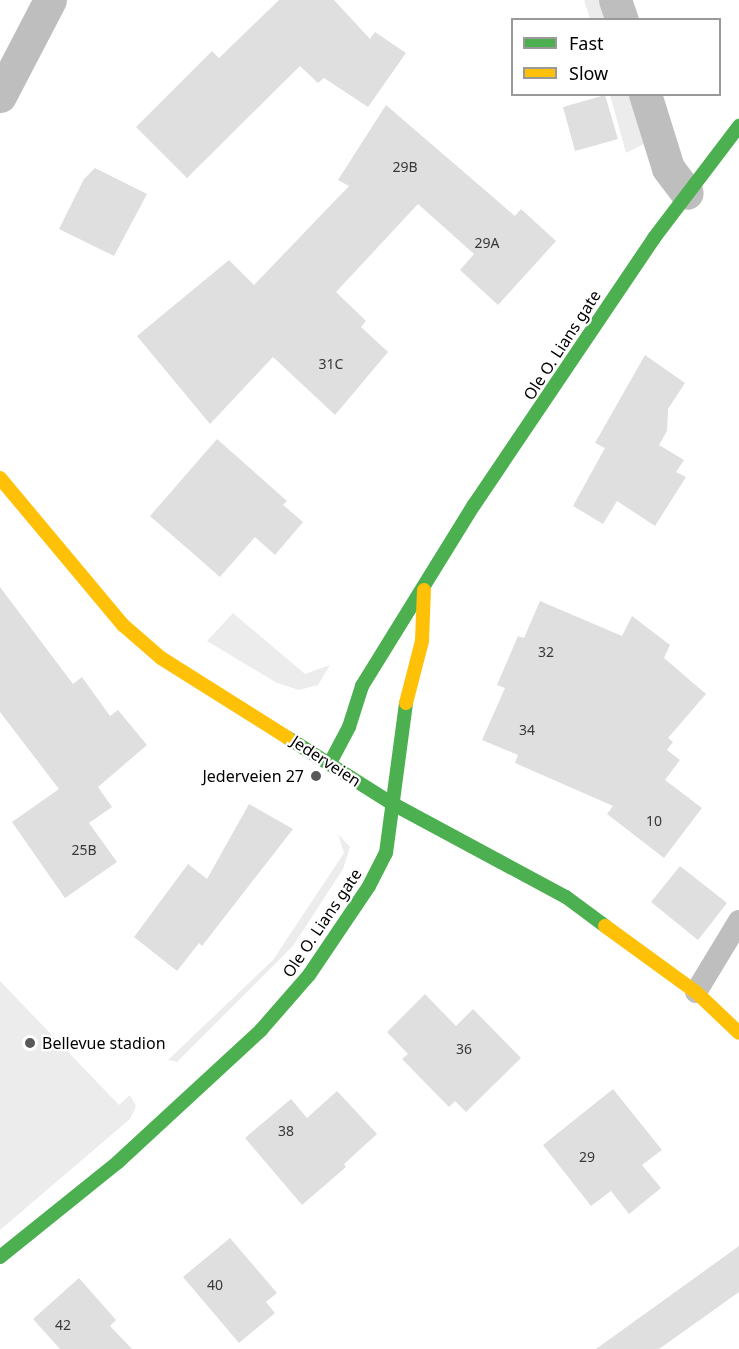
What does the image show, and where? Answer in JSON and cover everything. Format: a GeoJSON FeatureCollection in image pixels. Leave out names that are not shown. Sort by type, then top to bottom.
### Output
{"type":"FeatureCollection","features":[{"type":"Feature","properties":{"kind":"street"},"geometry":{"type":"LineString","coordinates":[[0,96],[50,0]]}},
{"type":"Feature","properties":{"kind":"street"},"geometry":{"type":"LineString","coordinates":[[615,0],[621,18]]}},
{"type":"Feature","properties":{"kind":"street"},"geometry":{"type":"LineString","coordinates":[[646,96],[668,168],[687,193]]}},
{"type":"Feature","properties":{"kind":"street","name":"Ole O. Lians gate"},"geometry":{"type":"LineString","coordinates":[[330,764],[349,727],[362,686],[397,626],[424,590],[502,463],[687,193],[739,126]]}},
{"type":"Feature","properties":{"kind":"street","name":"Jederveien"},"geometry":{"type":"LineString","coordinates":[[0,478],[36,528],[123,625],[161,658],[393,804],[566,897],[696,992],[739,1032]]}},
{"type":"Feature","properties":{"kind":"street","name":"Ole O. Lians gate"},"geometry":{"type":"LineString","coordinates":[[0,1257],[166,1119],[261,1030],[309,975],[369,886],[386,853],[402,720],[422,641],[424,590]]}},
{"type":"Feature","properties":{"kind":"lane"},"geometry":{"type":"LineString","coordinates":[[696,992],[739,921]]}},
{"type":"Feature","properties":{"kind":"shaded area"},"geometry":{"type":"Polygon","coordinates":[[[584,0],[600,0],[607,18],[590,18],[584,0]]]}},
{"type":"Feature","properties":{"kind":"shaded area"},"geometry":{"type":"Polygon","coordinates":[[[610,96],[632,96],[644,144],[626,153],[610,96]]]}},
{"type":"Feature","properties":{"kind":"shaded area"},"geometry":{"type":"Polygon","coordinates":[[[233,613],[305,674],[330,665],[318,685],[299,690],[277,683],[207,641],[233,613]]]}},
{"type":"Feature","properties":{"kind":"shaded area"},"geometry":{"type":"Polygon","coordinates":[[[338,834],[350,847],[343,869],[293,946],[177,1062],[168,1060],[273,960],[344,853],[338,834]]]}},
{"type":"Feature","properties":{"kind":"shaded area","name":"Bellevue stadion"},"geometry":{"type":"Polygon","coordinates":[[[0,981],[119,1105],[130,1095],[136,1106],[130,1119],[0,1230],[0,981]]]}},
{"type":"Feature","properties":{"kind":"building"},"geometry":{"type":"Polygon","coordinates":[[[279,0],[334,0],[370,39],[375,32],[406,53],[368,107],[324,78],[318,83],[300,66],[187,178],[136,127],[212,51],[219,58],[279,0]]]}},
{"type":"Feature","properties":{"kind":"building"},"geometry":{"type":"Polygon","coordinates":[[[605,96],[618,139],[575,151],[563,107],[605,96]]]}},
{"type":"Feature","properties":{"kind":"building"},"geometry":{"type":"Polygon","coordinates":[[[386,105],[515,216],[521,209],[556,241],[498,305],[460,270],[474,254],[418,204],[336,292],[366,321],[361,327],[388,352],[335,415],[273,357],[210,424],[137,336],[229,260],[254,285],[349,186],[338,180],[386,105]]]}},
{"type":"Feature","properties":{"kind":"building"},"geometry":{"type":"Polygon","coordinates":[[[95,168],[147,194],[114,256],[59,229],[84,179],[95,168]]]}},
{"type":"Feature","properties":{"kind":"building"},"geometry":{"type":"Polygon","coordinates":[[[645,355],[685,383],[668,409],[667,431],[659,445],[684,460],[676,472],[686,477],[655,526],[617,501],[603,524],[573,506],[605,448],[595,443],[645,355]]]}},
{"type":"Feature","properties":{"kind":"building"},"geometry":{"type":"Polygon","coordinates":[[[217,439],[287,501],[283,505],[303,522],[275,555],[255,537],[220,577],[150,516],[217,439]]]}},
{"type":"Feature","properties":{"kind":"building"},"geometry":{"type":"Polygon","coordinates":[[[0,587],[73,684],[82,677],[110,716],[118,710],[147,745],[98,787],[112,807],[89,823],[117,862],[65,898],[12,822],[59,789],[0,712],[0,587]]]}},
{"type":"Feature","properties":{"kind":"building"},"geometry":{"type":"Polygon","coordinates":[[[540,601],[622,636],[632,616],[670,645],[664,658],[706,694],[668,738],[673,742],[667,750],[680,760],[665,780],[702,808],[664,858],[607,814],[613,806],[515,763],[518,755],[482,740],[505,688],[497,685],[518,636],[524,638],[540,601]]]}},
{"type":"Feature","properties":{"kind":"building"},"geometry":{"type":"Polygon","coordinates":[[[249,804],[293,829],[202,946],[199,943],[177,971],[134,937],[188,864],[207,879],[249,804]]]}},
{"type":"Feature","properties":{"kind":"building"},"geometry":{"type":"Polygon","coordinates":[[[680,866],[727,903],[698,940],[651,902],[680,866]]]}},
{"type":"Feature","properties":{"kind":"building"},"geometry":{"type":"Polygon","coordinates":[[[425,994],[456,1026],[473,1009],[521,1058],[466,1112],[455,1101],[449,1107],[402,1059],[408,1054],[387,1032],[425,994]]]}},
{"type":"Feature","properties":{"kind":"building"},"geometry":{"type":"Polygon","coordinates":[[[613,1089],[662,1150],[642,1165],[661,1188],[629,1214],[611,1191],[591,1206],[543,1145],[613,1089]]]}},
{"type":"Feature","properties":{"kind":"building"},"geometry":{"type":"Polygon","coordinates":[[[337,1091],[377,1134],[344,1164],[346,1167],[302,1205],[245,1138],[291,1099],[307,1118],[337,1091]]]}},
{"type":"Feature","properties":{"kind":"building"},"geometry":{"type":"Polygon","coordinates":[[[230,1238],[277,1293],[266,1302],[275,1313],[239,1343],[183,1277],[230,1238]]]}},
{"type":"Feature","properties":{"kind":"building"},"geometry":{"type":"Polygon","coordinates":[[[739,1246],[739,1292],[659,1349],[596,1349],[739,1246]]]}},
{"type":"Feature","properties":{"kind":"building"},"geometry":{"type":"Polygon","coordinates":[[[79,1278],[116,1320],[110,1326],[132,1349],[60,1349],[33,1319],[79,1278]]]}},
{"type":"Feature","properties":{"kind":"traffic: fast"},"geometry":{"type":"LineString","coordinates":[[330,763],[349,727],[362,686],[474,505],[654,238],[739,126]]}},
{"type":"Feature","properties":{"kind":"traffic: fast"},"geometry":{"type":"LineString","coordinates":[[0,1257],[118,1162],[261,1030],[309,975],[369,886],[386,853],[406,703]]}},
{"type":"Feature","properties":{"kind":"traffic: fast"},"geometry":{"type":"LineString","coordinates":[[288,738],[393,804],[566,897],[605,926]]}},
{"type":"Feature","properties":{"kind":"traffic: slow"},"geometry":{"type":"LineString","coordinates":[[0,478],[123,625],[161,658],[288,738]]}},
{"type":"Feature","properties":{"kind":"traffic: slow"},"geometry":{"type":"LineString","coordinates":[[406,703],[422,641],[424,590]]}},
{"type":"Feature","properties":{"kind":"traffic: slow"},"geometry":{"type":"LineString","coordinates":[[605,926],[696,992],[739,1033]]}},
{"type":"Feature","properties":{"kind":"place","name":"Jederveien 27"},"geometry":{"type":"Point","coordinates":[316,776]}},
{"type":"Feature","properties":{"kind":"place","name":"Bellevue stadion"},"geometry":{"type":"Point","coordinates":[30,1043]}}]}
